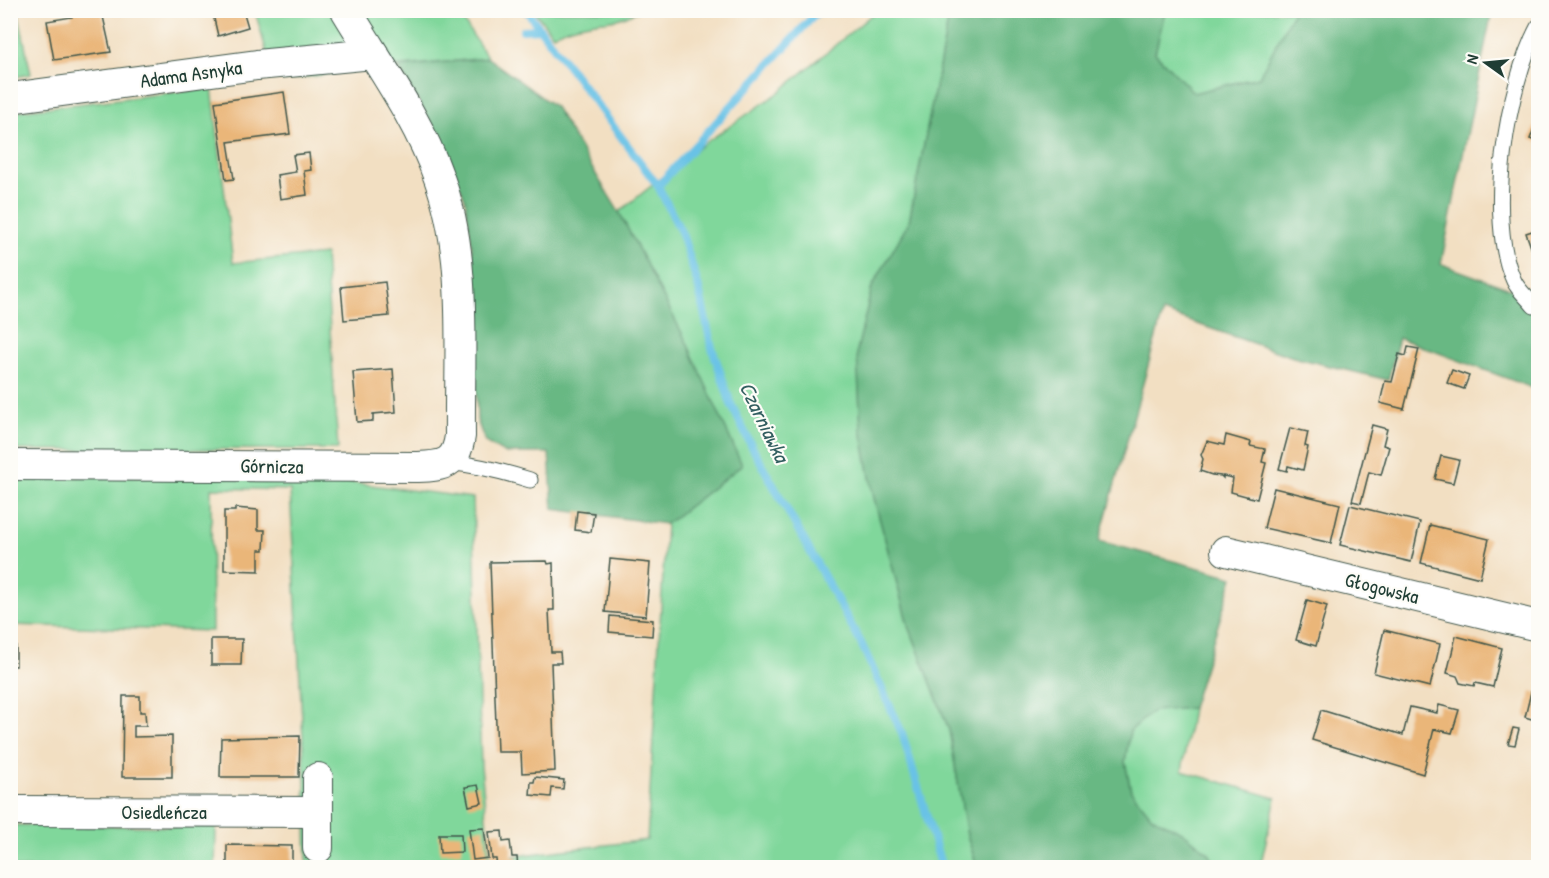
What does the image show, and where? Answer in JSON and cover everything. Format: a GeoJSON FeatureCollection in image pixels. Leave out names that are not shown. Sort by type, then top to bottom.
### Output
{"type":"FeatureCollection","features":[{"type":"Feature","properties":{"kind":"street"},"geometry":{"type":"LineString","coordinates":[[346,10],[427,147],[449,210],[455,243],[459,305],[460,436],[458,448],[447,462]]}},
{"type":"Feature","properties":{"kind":"street","name":"Adama Asnyka"},"geometry":{"type":"LineString","coordinates":[[10,98],[257,65],[373,54]]}},
{"type":"Feature","properties":{"kind":"street","name":"Górnicza"},"geometry":{"type":"LineString","coordinates":[[10,465],[418,467],[436,466],[447,462]]}},
{"type":"Feature","properties":{"kind":"street","name":"Głogowska"},"geometry":{"type":"LineString","coordinates":[[1226,550],[1539,626]]}},
{"type":"Feature","properties":{"kind":"street"},"geometry":{"type":"LineString","coordinates":[[318,777],[318,848]]}},
{"type":"Feature","properties":{"kind":"street","name":"Osiedleńcza"},"geometry":{"type":"LineString","coordinates":[[10,811],[318,812]]}},
{"type":"Feature","properties":{"kind":"lane"},"geometry":{"type":"LineString","coordinates":[[1534,306],[1514,283],[1504,252],[1500,207],[1506,128],[1527,48],[1539,27]]}},
{"type":"Feature","properties":{"kind":"lane","name":"Górnicza"},"geometry":{"type":"LineString","coordinates":[[447,462],[473,464],[530,480]]}},
{"type":"Feature","properties":{"kind":"green space"},"geometry":{"type":"Polygon","coordinates":[[[11,10],[18,11],[31,74],[11,78],[11,10]]]}},
{"type":"Feature","properties":{"kind":"green space"},"geometry":{"type":"Polygon","coordinates":[[[255,11],[457,11],[488,58],[348,71],[283,81],[280,74],[273,75],[255,11]]]}},
{"type":"Feature","properties":{"kind":"green space"},"geometry":{"type":"Polygon","coordinates":[[[534,11],[639,11],[617,19],[576,26],[553,35],[534,11]]]}},
{"type":"Feature","properties":{"kind":"green space"},"geometry":{"type":"Polygon","coordinates":[[[876,11],[950,11],[909,222],[872,287],[857,351],[861,429],[874,498],[907,621],[949,730],[967,835],[977,867],[307,867],[305,778],[290,490],[211,488],[212,631],[11,625],[11,477],[292,475],[473,498],[481,766],[490,859],[647,840],[666,524],[742,465],[686,341],[619,212],[702,145],[777,94],[876,11]]]}},
{"type":"Feature","properties":{"kind":"green space"},"geometry":{"type":"Polygon","coordinates":[[[950,11],[1165,11],[1155,53],[1194,93],[1259,77],[1294,11],[1492,11],[1441,264],[1538,299],[1538,390],[1399,338],[1388,380],[1293,357],[1163,312],[1099,541],[1233,577],[1192,708],[1153,711],[1130,731],[1125,762],[1131,791],[1152,817],[1182,832],[1209,853],[1216,867],[977,867],[967,835],[949,730],[907,621],[874,498],[861,429],[857,351],[872,287],[909,222],[950,11]]]}},
{"type":"Feature","properties":{"kind":"green space"},"geometry":{"type":"Polygon","coordinates":[[[1165,11],[1294,11],[1259,77],[1193,93],[1155,53],[1165,11]]]}},
{"type":"Feature","properties":{"kind":"green space"},"geometry":{"type":"Polygon","coordinates":[[[488,58],[555,107],[619,212],[686,341],[742,465],[666,524],[553,509],[549,453],[504,453],[485,442],[477,420],[472,246],[465,199],[444,145],[398,67],[488,58]]]}},
{"type":"Feature","properties":{"kind":"green space"},"geometry":{"type":"Polygon","coordinates":[[[212,88],[233,263],[325,254],[338,449],[11,450],[10,112],[212,88]]]}},
{"type":"Feature","properties":{"kind":"green space"},"geometry":{"type":"Polygon","coordinates":[[[1192,708],[1182,771],[1276,798],[1260,867],[1216,867],[1209,853],[1187,836],[1152,817],[1131,791],[1125,762],[1130,731],[1153,710],[1192,708]]]}},
{"type":"Feature","properties":{"kind":"green space"},"geometry":{"type":"Polygon","coordinates":[[[11,825],[216,827],[215,867],[11,868],[11,825]]]}},
{"type":"Feature","properties":{"kind":"building"},"geometry":{"type":"Polygon","coordinates":[[[71,10],[102,12],[111,52],[54,60],[47,21],[72,17],[71,10]]]}},
{"type":"Feature","properties":{"kind":"building"},"geometry":{"type":"Polygon","coordinates":[[[212,10],[243,10],[248,27],[218,36],[212,10]]]}},
{"type":"Feature","properties":{"kind":"building"},"geometry":{"type":"Polygon","coordinates":[[[284,92],[290,134],[228,142],[234,179],[226,180],[215,102],[284,92]]]}},
{"type":"Feature","properties":{"kind":"building"},"geometry":{"type":"Polygon","coordinates":[[[1538,118],[1538,142],[1530,139],[1538,118]]]}},
{"type":"Feature","properties":{"kind":"building"},"geometry":{"type":"Polygon","coordinates":[[[309,153],[311,170],[304,171],[307,195],[280,199],[277,175],[296,172],[293,155],[309,153]]]}},
{"type":"Feature","properties":{"kind":"building"},"geometry":{"type":"Polygon","coordinates":[[[1538,229],[1538,267],[1526,233],[1538,229]]]}},
{"type":"Feature","properties":{"kind":"building"},"geometry":{"type":"Polygon","coordinates":[[[385,282],[389,316],[344,320],[341,287],[385,282]]]}},
{"type":"Feature","properties":{"kind":"building"},"geometry":{"type":"Polygon","coordinates":[[[1408,347],[1419,349],[1404,409],[1380,403],[1385,381],[1392,382],[1399,354],[1406,356],[1408,347]]]}},
{"type":"Feature","properties":{"kind":"building"},"geometry":{"type":"Polygon","coordinates":[[[393,369],[396,412],[373,414],[373,421],[357,422],[353,372],[393,369]]]}},
{"type":"Feature","properties":{"kind":"building"},"geometry":{"type":"Polygon","coordinates":[[[1452,370],[1469,376],[1464,389],[1447,383],[1452,370]]]}},
{"type":"Feature","properties":{"kind":"building"},"geometry":{"type":"Polygon","coordinates":[[[1372,425],[1387,429],[1383,445],[1389,447],[1381,475],[1369,472],[1361,503],[1352,501],[1372,425]]]}},
{"type":"Feature","properties":{"kind":"building"},"geometry":{"type":"Polygon","coordinates":[[[1290,428],[1308,432],[1305,446],[1308,447],[1303,470],[1288,466],[1287,471],[1279,469],[1290,428]]]}},
{"type":"Feature","properties":{"kind":"building"},"geometry":{"type":"Polygon","coordinates":[[[1226,435],[1251,442],[1250,446],[1265,449],[1262,462],[1266,463],[1257,499],[1231,492],[1233,478],[1223,476],[1223,478],[1200,471],[1203,459],[1201,455],[1207,441],[1224,445],[1226,435]]]}},
{"type":"Feature","properties":{"kind":"building"},"geometry":{"type":"Polygon","coordinates":[[[1441,456],[1459,460],[1453,483],[1435,479],[1441,456]]]}},
{"type":"Feature","properties":{"kind":"building"},"geometry":{"type":"Polygon","coordinates":[[[1274,488],[1340,504],[1331,543],[1264,528],[1274,488]]]}},
{"type":"Feature","properties":{"kind":"building"},"geometry":{"type":"Polygon","coordinates":[[[1350,505],[1420,522],[1411,562],[1340,545],[1350,505]]]}},
{"type":"Feature","properties":{"kind":"building"},"geometry":{"type":"Polygon","coordinates":[[[235,508],[258,510],[258,530],[265,530],[264,550],[259,550],[259,571],[224,570],[224,511],[235,511],[235,508]]]}},
{"type":"Feature","properties":{"kind":"building"},"geometry":{"type":"Polygon","coordinates":[[[577,511],[594,513],[591,532],[575,530],[577,511]]]}},
{"type":"Feature","properties":{"kind":"building"},"geometry":{"type":"Polygon","coordinates":[[[1430,525],[1489,539],[1480,578],[1421,563],[1430,525]]]}},
{"type":"Feature","properties":{"kind":"building"},"geometry":{"type":"Polygon","coordinates":[[[610,559],[650,563],[646,616],[605,612],[610,559]]]}},
{"type":"Feature","properties":{"kind":"building"},"geometry":{"type":"Polygon","coordinates":[[[547,561],[548,564],[553,563],[554,610],[549,610],[551,652],[560,652],[561,663],[551,663],[555,771],[522,773],[521,752],[497,752],[490,562],[547,561]]]}},
{"type":"Feature","properties":{"kind":"building"},"geometry":{"type":"Polygon","coordinates":[[[1307,600],[1327,606],[1316,646],[1296,640],[1307,600]]]}},
{"type":"Feature","properties":{"kind":"building"},"geometry":{"type":"Polygon","coordinates":[[[610,616],[653,620],[652,636],[609,632],[610,616]]]}},
{"type":"Feature","properties":{"kind":"building"},"geometry":{"type":"Polygon","coordinates":[[[1384,630],[1440,644],[1430,687],[1374,673],[1384,630]]]}},
{"type":"Feature","properties":{"kind":"building"},"geometry":{"type":"Polygon","coordinates":[[[1456,636],[1502,648],[1493,687],[1475,683],[1474,686],[1460,683],[1457,676],[1447,673],[1456,636]]]}},
{"type":"Feature","properties":{"kind":"building"},"geometry":{"type":"Polygon","coordinates":[[[10,639],[16,639],[16,666],[10,666],[10,639]]]}},
{"type":"Feature","properties":{"kind":"building"},"geometry":{"type":"Polygon","coordinates":[[[211,639],[242,639],[241,665],[211,665],[211,639]]]}},
{"type":"Feature","properties":{"kind":"building"},"geometry":{"type":"Polygon","coordinates":[[[1531,692],[1538,694],[1538,721],[1525,717],[1531,692]]]}},
{"type":"Feature","properties":{"kind":"building"},"geometry":{"type":"Polygon","coordinates":[[[123,696],[140,696],[140,712],[145,712],[146,726],[134,726],[134,737],[172,736],[172,777],[122,777],[123,696]]]}},
{"type":"Feature","properties":{"kind":"building"},"geometry":{"type":"Polygon","coordinates":[[[1439,705],[1459,710],[1452,733],[1434,729],[1423,774],[1312,740],[1321,710],[1403,735],[1410,707],[1437,713],[1439,705]]]}},
{"type":"Feature","properties":{"kind":"building"},"geometry":{"type":"Polygon","coordinates":[[[1513,728],[1519,729],[1515,745],[1508,744],[1513,728]]]}},
{"type":"Feature","properties":{"kind":"building"},"geometry":{"type":"Polygon","coordinates":[[[300,736],[299,777],[220,777],[221,738],[300,736]]]}},
{"type":"Feature","properties":{"kind":"building"},"geometry":{"type":"Polygon","coordinates":[[[535,777],[564,780],[563,789],[552,788],[551,797],[530,795],[531,782],[534,782],[535,777]]]}},
{"type":"Feature","properties":{"kind":"building"},"geometry":{"type":"Polygon","coordinates":[[[478,785],[482,803],[469,806],[465,787],[478,785]]]}},
{"type":"Feature","properties":{"kind":"building"},"geometry":{"type":"Polygon","coordinates":[[[484,828],[488,858],[473,860],[469,829],[484,828]]]}},
{"type":"Feature","properties":{"kind":"building"},"geometry":{"type":"Polygon","coordinates":[[[502,831],[503,842],[510,841],[512,857],[517,857],[518,868],[497,868],[496,859],[492,859],[489,832],[502,831]]]}},
{"type":"Feature","properties":{"kind":"building"},"geometry":{"type":"Polygon","coordinates":[[[439,834],[461,834],[462,852],[440,853],[439,834]]]}},
{"type":"Feature","properties":{"kind":"building"},"geometry":{"type":"Polygon","coordinates":[[[227,845],[292,846],[292,868],[227,868],[227,845]]]}},
{"type":"Feature","properties":{"kind":"waterway","name":"Czarniawka"},"geometry":{"type":"LineString","coordinates":[[526,10],[658,186],[682,234],[698,285],[712,348],[731,404],[751,445],[861,643],[902,733],[942,868]]}},
{"type":"Feature","properties":{"kind":"waterway"},"geometry":{"type":"LineString","coordinates":[[658,186],[819,10]]}},
{"type":"Feature","properties":{"kind":"waterway"},"geometry":{"type":"LineString","coordinates":[[523,30],[540,29]]}}]}
